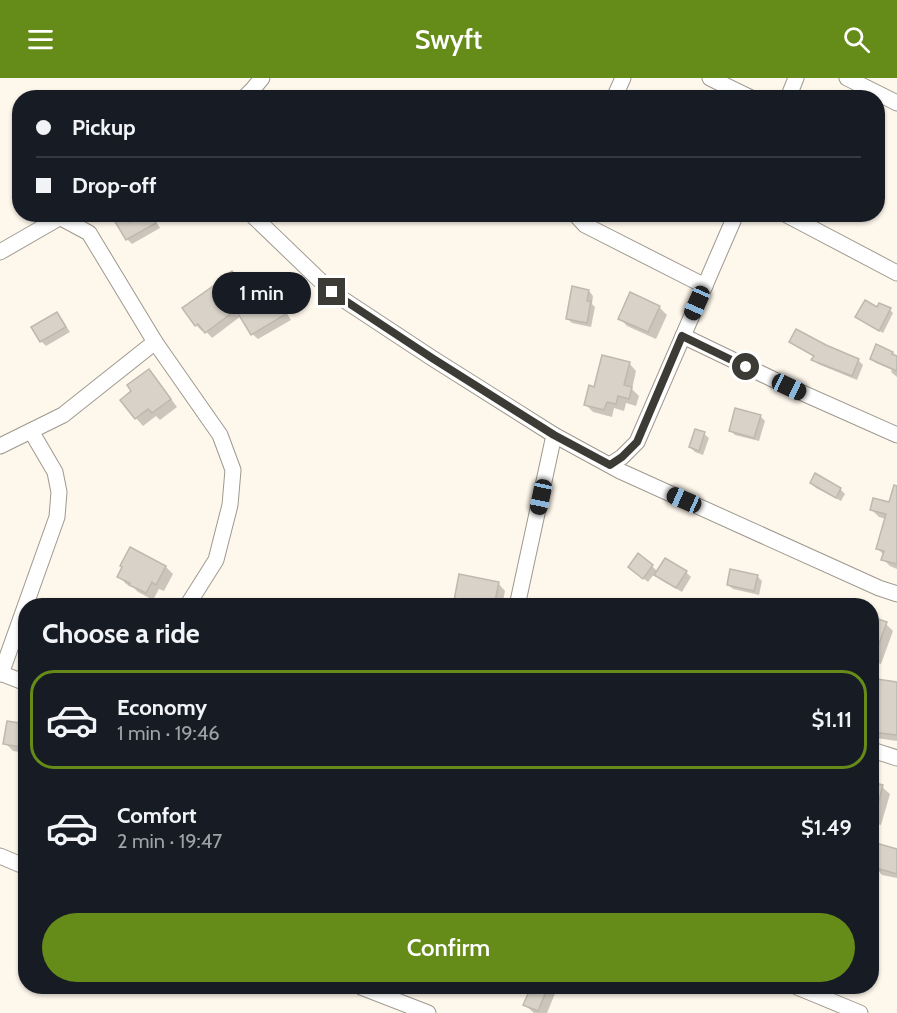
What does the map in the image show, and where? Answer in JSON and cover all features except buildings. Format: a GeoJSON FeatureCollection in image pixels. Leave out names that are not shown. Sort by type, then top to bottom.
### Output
{"type":"FeatureCollection","features":[{"type":"Feature","properties":{"kind":"street"},"geometry":{"type":"LineString","coordinates":[[252,90],[262,78]]}},
{"type":"Feature","properties":{"kind":"street"},"geometry":{"type":"LineString","coordinates":[[710,78],[735,90]]}},
{"type":"Feature","properties":{"kind":"street"},"geometry":{"type":"LineString","coordinates":[[847,78],[871,90]]}},
{"type":"Feature","properties":{"kind":"street"},"geometry":{"type":"LineString","coordinates":[[0,252],[52,222]]}},
{"type":"Feature","properties":{"kind":"street"},"geometry":{"type":"LineString","coordinates":[[72,222],[89,233],[155,342],[220,435],[234,470],[230,505],[216,560],[192,598]]}},
{"type":"Feature","properties":{"kind":"street"},"geometry":{"type":"LineString","coordinates":[[88,222],[89,233]]}},
{"type":"Feature","properties":{"kind":"street"},"geometry":{"type":"LineString","coordinates":[[259,222],[332,292],[554,435],[610,465],[847,574],[897,594]]}},
{"type":"Feature","properties":{"kind":"street"},"geometry":{"type":"LineString","coordinates":[[582,222],[705,286]]}},
{"type":"Feature","properties":{"kind":"street"},"geometry":{"type":"LineString","coordinates":[[610,465],[637,442],[733,222]]}},
{"type":"Feature","properties":{"kind":"street"},"geometry":{"type":"LineString","coordinates":[[800,222],[897,273]]}},
{"type":"Feature","properties":{"kind":"street"},"geometry":{"type":"LineString","coordinates":[[682,336],[797,391],[897,435]]}},
{"type":"Feature","properties":{"kind":"street"},"geometry":{"type":"LineString","coordinates":[[0,446],[63,415],[155,342]]}},
{"type":"Feature","properties":{"kind":"street"},"geometry":{"type":"LineString","coordinates":[[28,598],[57,517],[59,492],[55,472],[31,430]]}},
{"type":"Feature","properties":{"kind":"street"},"geometry":{"type":"LineString","coordinates":[[521,598],[554,435]]}},
{"type":"Feature","properties":{"kind":"street"},"geometry":{"type":"LineString","coordinates":[[18,624],[0,674],[18,680]]}},
{"type":"Feature","properties":{"kind":"street"},"geometry":{"type":"LineString","coordinates":[[879,752],[897,758]]}},
{"type":"Feature","properties":{"kind":"street"},"geometry":{"type":"LineString","coordinates":[[0,856],[18,864]]}},
{"type":"Feature","properties":{"kind":"street"},"geometry":{"type":"LineString","coordinates":[[379,994],[428,1013]]}},
{"type":"Feature","properties":{"kind":"street"},"geometry":{"type":"LineString","coordinates":[[814,994],[860,1013]]}},
{"type":"Feature","properties":{"kind":"route"},"geometry":{"type":"LineString","coordinates":[[332,292],[554,435],[610,465],[637,442],[682,336],[746,367]]}}]}
